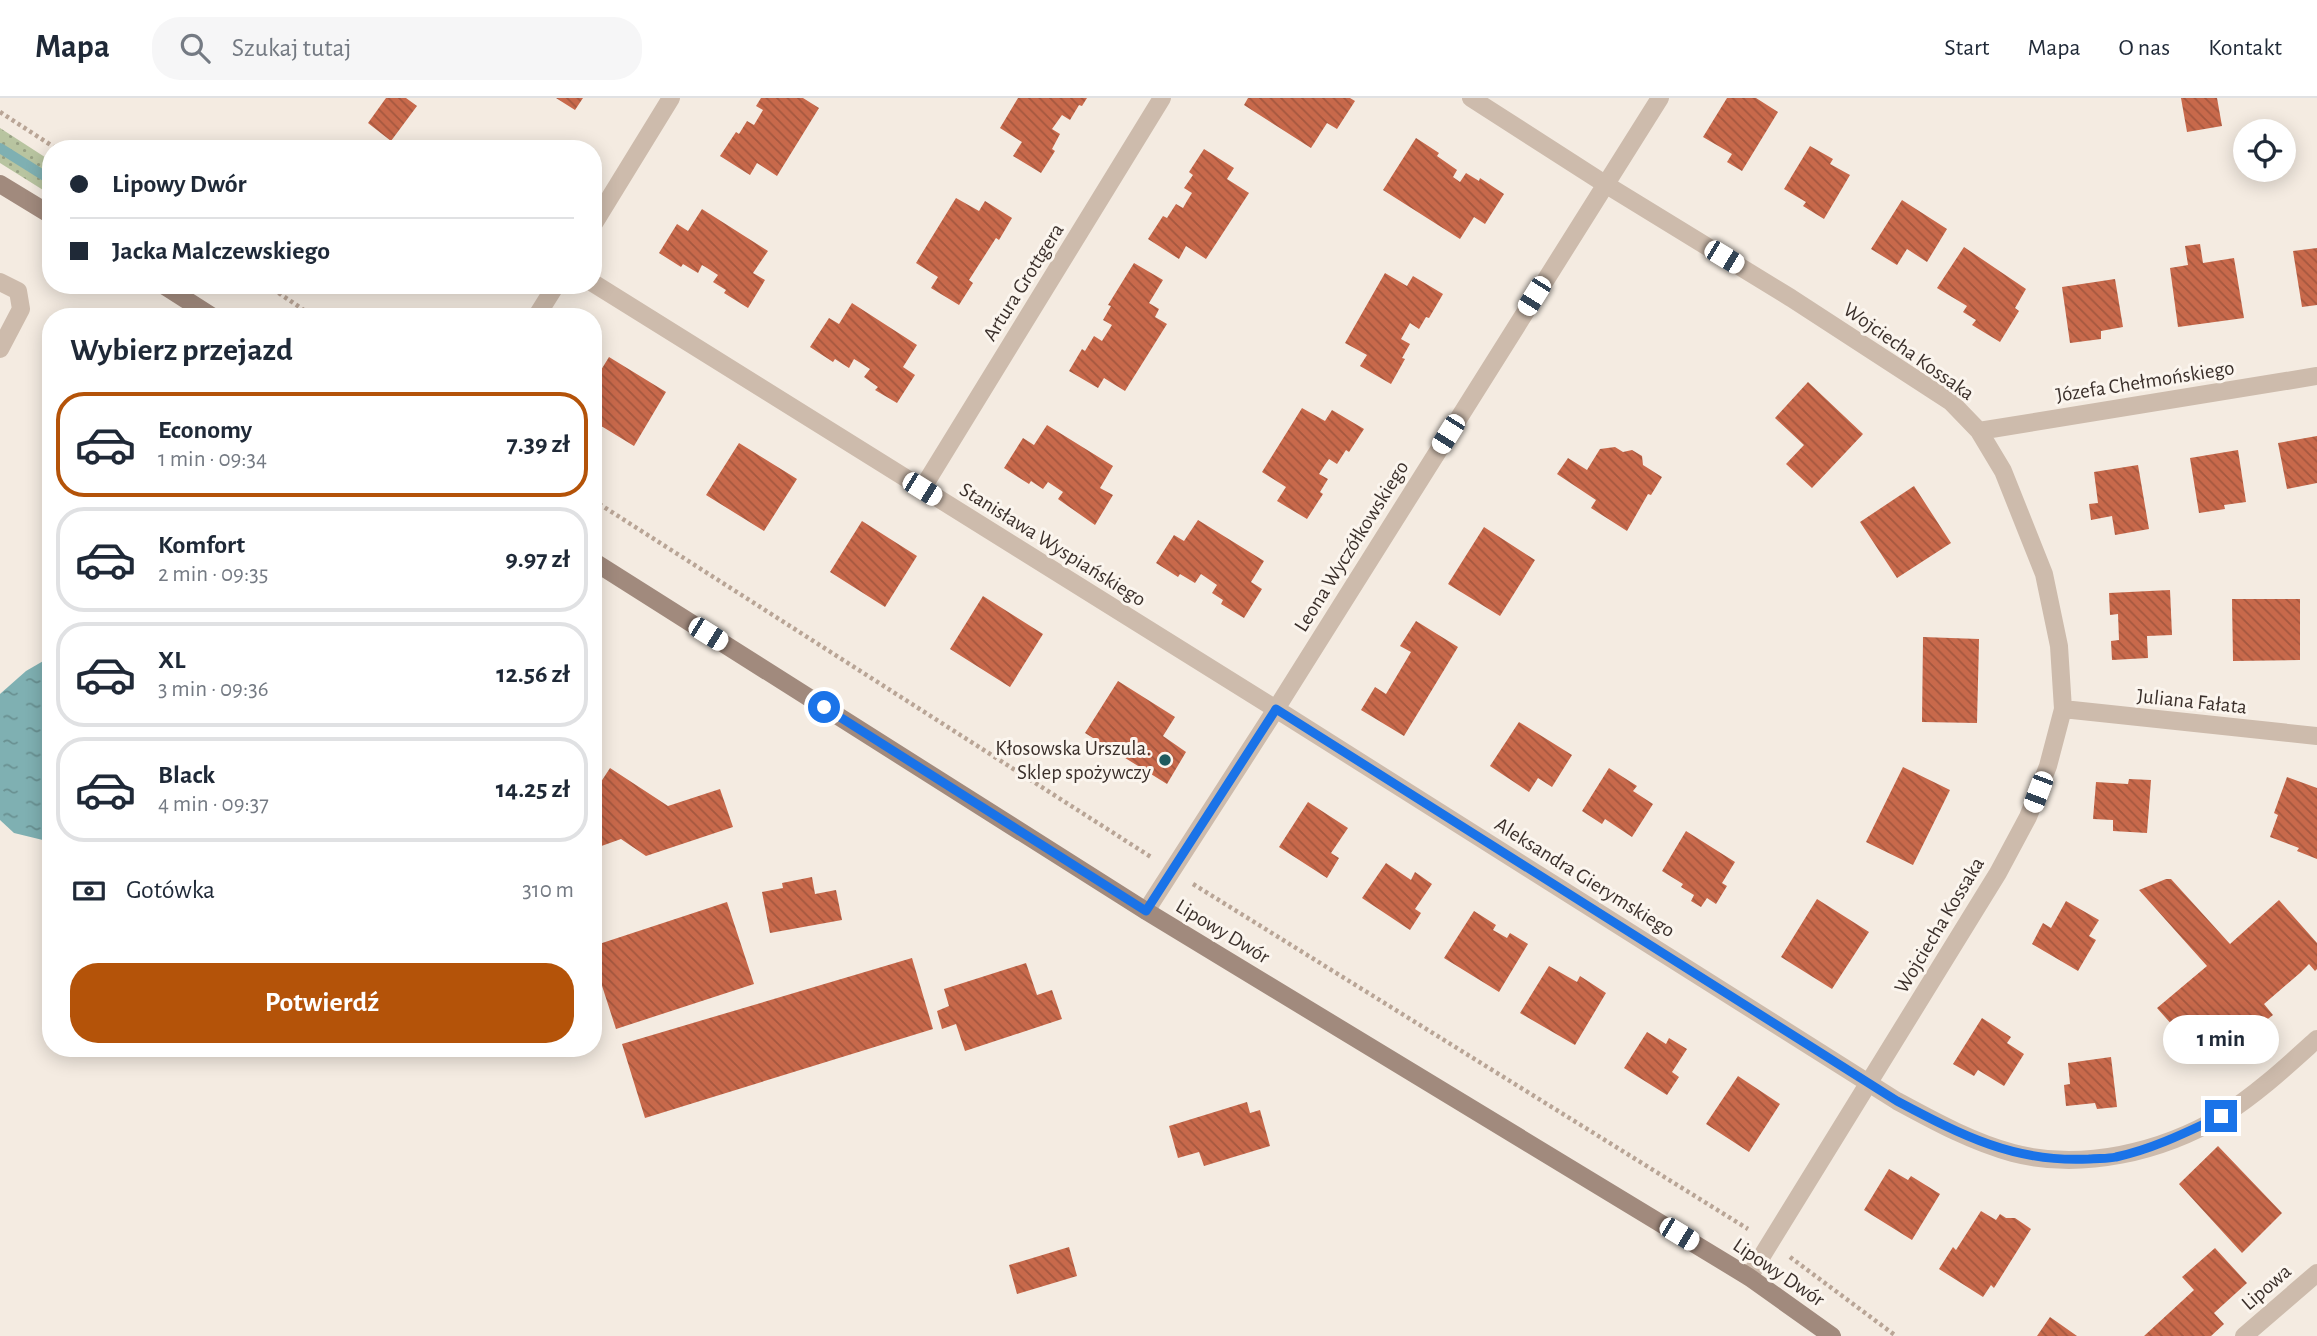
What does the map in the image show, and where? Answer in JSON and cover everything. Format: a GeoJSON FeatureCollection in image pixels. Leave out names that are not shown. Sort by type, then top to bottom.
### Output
{"type":"FeatureCollection","features":[{"type":"Feature","properties":{"kind":"street"},"geometry":{"type":"LineString","coordinates":[[602,210],[671,98]]}},
{"type":"Feature","properties":{"kind":"street","name":"Artura Grottgera"},"geometry":{"type":"LineString","coordinates":[[922,489],[1162,98]]}},
{"type":"Feature","properties":{"kind":"street","name":"Wojciecha Kossaka"},"geometry":{"type":"LineString","coordinates":[[1471,98],[1791,298],[1951,402],[1979,431],[2003,471],[2044,574],[2059,646],[2063,709],[2048,766],[2028,817],[1998,873],[1749,1277]]}},
{"type":"Feature","properties":{"kind":"street","name":"Leona Wyczółkowskiego"},"geometry":{"type":"LineString","coordinates":[[1146,911],[1660,98]]}},
{"type":"Feature","properties":{"kind":"street"},"geometry":{"type":"LineString","coordinates":[[0,184],[42,210]]}},
{"type":"Feature","properties":{"kind":"street"},"geometry":{"type":"LineString","coordinates":[[0,282],[18,291],[21,309],[0,349]]}},
{"type":"Feature","properties":{"kind":"street","name":"Stanisława Wyspiańskiego"},"geometry":{"type":"LineString","coordinates":[[602,289],[1276,709]]}},
{"type":"Feature","properties":{"kind":"street"},"geometry":{"type":"LineString","coordinates":[[177,294],[199,308]]}},
{"type":"Feature","properties":{"kind":"street","name":"Józefa Chełmońskiego"},"geometry":{"type":"LineString","coordinates":[[1979,431],[2317,376]]}},
{"type":"Feature","properties":{"kind":"street","name":"Lipowy Dwór"},"geometry":{"type":"LineString","coordinates":[[602,567],[1146,911],[1749,1277],[1832,1336]]}},
{"type":"Feature","properties":{"kind":"street","name":"Aleksandra Gierymskiego"},"geometry":{"type":"LineString","coordinates":[[1276,709],[1897,1101],[1954,1131],[2014,1153],[2064,1160],[2115,1157],[2175,1138],[2221,1116],[2264,1086],[2317,1039]]}},
{"type":"Feature","properties":{"kind":"street","name":"Juliana Fałata"},"geometry":{"type":"LineString","coordinates":[[2063,709],[2317,736]]}},
{"type":"Feature","properties":{"kind":"street","name":"Lipowa"},"geometry":{"type":"LineString","coordinates":[[2244,1336],[2317,1273]]}},
{"type":"Feature","properties":{"kind":"path"},"geometry":{"type":"LineString","coordinates":[[0,112],[43,140]]}},
{"type":"Feature","properties":{"kind":"path"},"geometry":{"type":"LineString","coordinates":[[280,294],[301,308]]}},
{"type":"Feature","properties":{"kind":"path"},"geometry":{"type":"LineString","coordinates":[[602,506],[1172,871],[1770,1242],[1896,1336]]}},
{"type":"Feature","properties":{"kind":"green space"},"geometry":{"type":"Polygon","coordinates":[[[0,128],[42,155],[42,189],[0,163],[0,128]]]}},
{"type":"Feature","properties":{"kind":"water"},"geometry":{"type":"Polygon","coordinates":[[[42,662],[42,840],[14,833],[0,820],[0,694],[26,671],[42,662]]]}},
{"type":"Feature","properties":{"kind":"building"},"geometry":{"type":"Polygon","coordinates":[[[386,98],[406,98],[417,106],[392,140],[368,123],[386,98]]]}},
{"type":"Feature","properties":{"kind":"building"},"geometry":{"type":"Polygon","coordinates":[[[556,98],[583,98],[575,110],[556,98]]]}},
{"type":"Feature","properties":{"kind":"building"},"geometry":{"type":"Polygon","coordinates":[[[761,98],[803,98],[819,108],[777,176],[757,163],[750,175],[720,156],[747,121],[754,125],[763,110],[756,106],[761,98]]]}},
{"type":"Feature","properties":{"kind":"building"},"geometry":{"type":"Polygon","coordinates":[[[1018,98],[1087,98],[1070,120],[1062,115],[1052,129],[1060,134],[1052,149],[1055,151],[1041,173],[1013,156],[1022,142],[1000,128],[1018,98]]]}},
{"type":"Feature","properties":{"kind":"building"},"geometry":{"type":"Polygon","coordinates":[[[1248,98],[1350,98],[1355,101],[1337,129],[1327,123],[1311,148],[1244,105],[1248,98]]]}},
{"type":"Feature","properties":{"kind":"building"},"geometry":{"type":"Polygon","coordinates":[[[1727,98],[1756,98],[1778,112],[1742,171],[1727,162],[1732,154],[1703,137],[1727,98]]]}},
{"type":"Feature","properties":{"kind":"building"},"geometry":{"type":"Polygon","coordinates":[[[2181,98],[2217,98],[2222,126],[2187,132],[2181,98]]]}},
{"type":"Feature","properties":{"kind":"building"},"geometry":{"type":"Polygon","coordinates":[[[1416,138],[1439,153],[1437,156],[1457,170],[1453,177],[1460,182],[1466,173],[1479,181],[1480,178],[1504,194],[1485,224],[1474,217],[1460,239],[1383,190],[1416,138]]]}},
{"type":"Feature","properties":{"kind":"building"},"geometry":{"type":"Polygon","coordinates":[[[1810,146],[1833,159],[1830,164],[1850,175],[1824,219],[1803,206],[1806,202],[1784,189],[1810,146]]]}},
{"type":"Feature","properties":{"kind":"building"},"geometry":{"type":"Polygon","coordinates":[[[1204,149],[1234,168],[1227,179],[1249,193],[1206,259],[1186,246],[1179,259],[1148,239],[1163,216],[1167,218],[1176,204],[1183,208],[1192,193],[1184,188],[1193,175],[1189,172],[1204,149]]]}},
{"type":"Feature","properties":{"kind":"building"},"geometry":{"type":"Polygon","coordinates":[[[956,198],[979,211],[985,201],[1012,218],[969,280],[973,283],[959,305],[931,288],[938,277],[916,263],[956,198]]]}},
{"type":"Feature","properties":{"kind":"building"},"geometry":{"type":"Polygon","coordinates":[[[1902,200],[1947,229],[1927,262],[1907,249],[1897,265],[1871,249],[1902,200]]]}},
{"type":"Feature","properties":{"kind":"building"},"geometry":{"type":"Polygon","coordinates":[[[702,209],[768,251],[753,273],[765,280],[748,308],[724,293],[726,290],[713,282],[718,275],[707,268],[702,265],[698,273],[683,264],[681,267],[659,253],[677,224],[688,231],[702,209]]]}},
{"type":"Feature","properties":{"kind":"building"},"geometry":{"type":"Polygon","coordinates":[[[2200,244],[2203,263],[2234,258],[2244,318],[2178,327],[2170,268],[2188,265],[2185,246],[2200,244]]]}},
{"type":"Feature","properties":{"kind":"building"},"geometry":{"type":"Polygon","coordinates":[[[1964,247],[2026,289],[2015,308],[2019,311],[2000,342],[1972,325],[1976,320],[1963,312],[1967,306],[1937,288],[1964,247]]]}},
{"type":"Feature","properties":{"kind":"building"},"geometry":{"type":"Polygon","coordinates":[[[2317,248],[2317,305],[2302,307],[2293,251],[2317,248]]]}},
{"type":"Feature","properties":{"kind":"building"},"geometry":{"type":"Polygon","coordinates":[[[1134,263],[1163,280],[1149,303],[1159,309],[1155,317],[1167,324],[1125,391],[1104,378],[1098,388],[1069,371],[1082,349],[1085,351],[1094,336],[1102,341],[1112,325],[1103,320],[1111,306],[1108,305],[1134,263]]]}},
{"type":"Feature","properties":{"kind":"building"},"geometry":{"type":"Polygon","coordinates":[[[1385,273],[1407,286],[1413,276],[1443,294],[1419,329],[1410,323],[1401,339],[1410,344],[1391,384],[1360,366],[1367,355],[1345,343],[1385,273]]]}},
{"type":"Feature","properties":{"kind":"building"},"geometry":{"type":"Polygon","coordinates":[[[2115,279],[2123,327],[2101,331],[2101,339],[2070,343],[2062,287],[2115,279]]]}},
{"type":"Feature","properties":{"kind":"building"},"geometry":{"type":"Polygon","coordinates":[[[852,303],[917,345],[903,367],[915,375],[897,403],[875,390],[878,387],[864,377],[870,369],[854,359],[849,368],[835,359],[833,362],[810,347],[829,318],[839,324],[852,303]]]}},
{"type":"Feature","properties":{"kind":"building"},"geometry":{"type":"Polygon","coordinates":[[[609,357],[666,392],[634,446],[602,426],[602,368],[609,357]]]}},
{"type":"Feature","properties":{"kind":"building"},"geometry":{"type":"Polygon","coordinates":[[[1808,382],[1863,434],[1812,488],[1786,464],[1804,445],[1775,418],[1808,382]]]}},
{"type":"Feature","properties":{"kind":"building"},"geometry":{"type":"Polygon","coordinates":[[[1302,408],[1325,421],[1332,410],[1364,429],[1349,452],[1346,450],[1337,464],[1329,459],[1324,466],[1319,474],[1328,479],[1320,492],[1323,494],[1307,519],[1277,501],[1286,487],[1262,472],[1302,408]]]}},
{"type":"Feature","properties":{"kind":"building"},"geometry":{"type":"Polygon","coordinates":[[[1047,425],[1113,466],[1100,488],[1113,495],[1095,525],[1058,499],[1063,492],[1048,482],[1043,489],[1031,481],[1029,484],[1004,468],[1023,438],[1034,445],[1047,425]]]}},
{"type":"Feature","properties":{"kind":"building"},"geometry":{"type":"Polygon","coordinates":[[[2317,436],[2317,483],[2287,489],[2278,443],[2317,436]]]}},
{"type":"Feature","properties":{"kind":"building"},"geometry":{"type":"Polygon","coordinates":[[[739,443],[797,479],[764,531],[706,495],[739,443]]]}},
{"type":"Feature","properties":{"kind":"building"},"geometry":{"type":"Polygon","coordinates":[[[1615,447],[1623,452],[1632,450],[1642,456],[1643,465],[1662,477],[1651,495],[1648,494],[1627,531],[1591,508],[1596,500],[1557,474],[1568,458],[1587,470],[1600,449],[1615,447]]]}},
{"type":"Feature","properties":{"kind":"building"},"geometry":{"type":"Polygon","coordinates":[[[2238,450],[2246,502],[2199,513],[2190,458],[2238,450]]]}},
{"type":"Feature","properties":{"kind":"building"},"geometry":{"type":"Polygon","coordinates":[[[2138,465],[2149,529],[2115,535],[2112,516],[2091,520],[2089,504],[2098,503],[2094,472],[2138,465]]]}},
{"type":"Feature","properties":{"kind":"building"},"geometry":{"type":"Polygon","coordinates":[[[1914,486],[1951,543],[1897,578],[1860,522],[1914,486]]]}},
{"type":"Feature","properties":{"kind":"building"},"geometry":{"type":"Polygon","coordinates":[[[1198,520],[1264,561],[1251,582],[1262,589],[1244,618],[1221,604],[1223,600],[1212,593],[1217,585],[1201,574],[1195,583],[1180,574],[1178,577],[1156,563],[1174,535],[1184,541],[1198,520]]]}},
{"type":"Feature","properties":{"kind":"building"},"geometry":{"type":"Polygon","coordinates":[[[862,521],[917,556],[885,607],[830,572],[862,521]]]}},
{"type":"Feature","properties":{"kind":"building"},"geometry":{"type":"Polygon","coordinates":[[[1484,527],[1535,560],[1500,616],[1448,584],[1484,527]]]}},
{"type":"Feature","properties":{"kind":"building"},"geometry":{"type":"Polygon","coordinates":[[[2170,590],[2172,635],[2147,636],[2148,658],[2112,660],[2111,641],[2119,640],[2118,614],[2110,615],[2109,593],[2170,590]]]}},
{"type":"Feature","properties":{"kind":"building"},"geometry":{"type":"Polygon","coordinates":[[[983,596],[1043,634],[1010,687],[950,649],[983,596]]]}},
{"type":"Feature","properties":{"kind":"building"},"geometry":{"type":"Polygon","coordinates":[[[2232,599],[2300,599],[2300,660],[2233,661],[2232,599]]]}},
{"type":"Feature","properties":{"kind":"building"},"geometry":{"type":"Polygon","coordinates":[[[1416,621],[1458,647],[1404,736],[1361,710],[1375,687],[1386,694],[1411,652],[1400,646],[1416,621]]]}},
{"type":"Feature","properties":{"kind":"building"},"geometry":{"type":"Polygon","coordinates":[[[1923,637],[1979,639],[1977,723],[1922,722],[1923,637]]]}},
{"type":"Feature","properties":{"kind":"building"},"geometry":{"type":"Polygon","coordinates":[[[1118,681],[1175,717],[1163,736],[1186,752],[1167,784],[1085,733],[1118,681]]]}},
{"type":"Feature","properties":{"kind":"building"},"geometry":{"type":"Polygon","coordinates":[[[1519,722],[1572,755],[1552,787],[1538,778],[1529,792],[1490,766],[1519,722]]]}},
{"type":"Feature","properties":{"kind":"building"},"geometry":{"type":"Polygon","coordinates":[[[1903,767],[1950,790],[1913,865],[1866,842],[1903,767]]]}},
{"type":"Feature","properties":{"kind":"building"},"geometry":{"type":"Polygon","coordinates":[[[610,768],[668,806],[720,789],[733,827],[646,856],[621,839],[602,846],[602,780],[610,768]]]}},
{"type":"Feature","properties":{"kind":"building"},"geometry":{"type":"Polygon","coordinates":[[[1609,768],[1637,786],[1633,791],[1653,804],[1632,837],[1605,819],[1602,824],[1582,811],[1609,768]]]}},
{"type":"Feature","properties":{"kind":"building"},"geometry":{"type":"Polygon","coordinates":[[[2287,777],[2317,788],[2317,859],[2297,851],[2299,848],[2270,837],[2278,815],[2274,813],[2287,777]]]}},
{"type":"Feature","properties":{"kind":"building"},"geometry":{"type":"Polygon","coordinates":[[[2129,779],[2151,780],[2147,833],[2113,831],[2113,820],[2093,819],[2096,782],[2128,784],[2129,779]]]}},
{"type":"Feature","properties":{"kind":"building"},"geometry":{"type":"Polygon","coordinates":[[[1308,802],[1348,828],[1331,853],[1339,858],[1327,878],[1279,847],[1308,802]]]}},
{"type":"Feature","properties":{"kind":"building"},"geometry":{"type":"Polygon","coordinates":[[[1686,831],[1735,862],[1722,883],[1727,886],[1716,904],[1707,898],[1701,907],[1691,901],[1694,895],[1681,887],[1683,884],[1662,871],[1686,831]]]}},
{"type":"Feature","properties":{"kind":"building"},"geometry":{"type":"Polygon","coordinates":[[[1386,863],[1411,880],[1415,872],[1432,884],[1415,909],[1421,913],[1410,930],[1362,898],[1386,863]]]}},
{"type":"Feature","properties":{"kind":"building"},"geometry":{"type":"Polygon","coordinates":[[[812,877],[815,894],[836,890],[842,920],[770,933],[762,892],[783,888],[782,883],[812,877]]]}},
{"type":"Feature","properties":{"kind":"building"},"geometry":{"type":"Polygon","coordinates":[[[2171,879],[2230,944],[2279,900],[2317,943],[2317,969],[2315,971],[2309,964],[2264,1004],[2273,1015],[2260,1025],[2251,1015],[2217,1045],[2221,1050],[2206,1063],[2157,1008],[2207,966],[2139,890],[2171,879]]]}},
{"type":"Feature","properties":{"kind":"building"},"geometry":{"type":"Polygon","coordinates":[[[1817,899],[1869,932],[1832,989],[1781,957],[1817,899]]]}},
{"type":"Feature","properties":{"kind":"building"},"geometry":{"type":"Polygon","coordinates":[[[2066,901],[2099,920],[2089,936],[2096,940],[2078,971],[2032,944],[2043,923],[2051,928],[2066,901]]]}},
{"type":"Feature","properties":{"kind":"building"},"geometry":{"type":"Polygon","coordinates":[[[727,902],[754,984],[616,1029],[602,986],[602,943],[727,902]]]}},
{"type":"Feature","properties":{"kind":"building"},"geometry":{"type":"Polygon","coordinates":[[[1474,911],[1496,925],[1493,930],[1507,938],[1510,933],[1528,944],[1499,992],[1444,958],[1474,911]]]}},
{"type":"Feature","properties":{"kind":"building"},"geometry":{"type":"Polygon","coordinates":[[[912,958],[933,1029],[645,1118],[622,1044],[912,958]]]}},
{"type":"Feature","properties":{"kind":"building"},"geometry":{"type":"Polygon","coordinates":[[[1026,963],[1037,995],[1052,990],[1062,1019],[965,1051],[956,1024],[942,1029],[937,1011],[949,1006],[944,989],[1026,963]]]}},
{"type":"Feature","properties":{"kind":"building"},"geometry":{"type":"Polygon","coordinates":[[[1549,966],[1577,982],[1580,976],[1606,993],[1575,1045],[1520,1013],[1549,966]]]}},
{"type":"Feature","properties":{"kind":"building"},"geometry":{"type":"Polygon","coordinates":[[[1982,1018],[2011,1037],[2007,1043],[2024,1054],[2004,1086],[1978,1070],[1974,1076],[1953,1064],[1982,1018]]]}},
{"type":"Feature","properties":{"kind":"building"},"geometry":{"type":"Polygon","coordinates":[[[1647,1032],[1666,1044],[1669,1038],[1687,1049],[1672,1072],[1679,1077],[1667,1095],[1624,1068],[1647,1032]]]}},
{"type":"Feature","properties":{"kind":"building"},"geometry":{"type":"Polygon","coordinates":[[[2111,1057],[2117,1107],[2097,1109],[2095,1103],[2066,1106],[2064,1085],[2070,1084],[2068,1063],[2111,1057]]]}},
{"type":"Feature","properties":{"kind":"building"},"geometry":{"type":"Polygon","coordinates":[[[1738,1076],[1780,1104],[1749,1152],[1706,1124],[1738,1076]]]}},
{"type":"Feature","properties":{"kind":"building"},"geometry":{"type":"Polygon","coordinates":[[[1247,1102],[1250,1113],[1260,1110],[1270,1146],[1204,1166],[1199,1152],[1178,1158],[1169,1126],[1247,1102]]]}},
{"type":"Feature","properties":{"kind":"building"},"geometry":{"type":"Polygon","coordinates":[[[2218,1146],[2282,1213],[2242,1253],[2179,1184],[2218,1146]]]}},
{"type":"Feature","properties":{"kind":"building"},"geometry":{"type":"Polygon","coordinates":[[[1889,1169],[1908,1180],[1911,1176],[1940,1194],[1912,1240],[1864,1210],[1889,1169]]]}},
{"type":"Feature","properties":{"kind":"building"},"geometry":{"type":"Polygon","coordinates":[[[1981,1211],[1996,1220],[2000,1214],[2006,1218],[2015,1218],[2031,1229],[1994,1288],[1991,1285],[1983,1297],[1939,1269],[1953,1247],[1956,1250],[1981,1211]]]}},
{"type":"Feature","properties":{"kind":"building"},"geometry":{"type":"Polygon","coordinates":[[[1069,1247],[1077,1276],[1017,1294],[1009,1265],[1069,1247]]]}},
{"type":"Feature","properties":{"kind":"building"},"geometry":{"type":"Polygon","coordinates":[[[2215,1248],[2247,1283],[2214,1313],[2224,1324],[2211,1336],[2144,1336],[2194,1290],[2182,1277],[2215,1248]]]}},
{"type":"Feature","properties":{"kind":"building"},"geometry":{"type":"Polygon","coordinates":[[[2050,1317],[2077,1336],[2037,1336],[2050,1317]]]}},
{"type":"Feature","properties":{"kind":"waterway"},"geometry":{"type":"LineString","coordinates":[[0,148],[42,174]]}},
{"type":"Feature","properties":{"kind":"place","name":"Kłosowska Urszula. Sklep spożywczy"},"geometry":{"type":"Point","coordinates":[1165,760]}},
{"type":"Feature","properties":{"kind":"route"},"geometry":{"type":"LineString","coordinates":[[824,707],[1146,911],[1276,709],[1897,1101],[1954,1131],[2014,1153],[2064,1160],[2115,1157],[2175,1138],[2221,1116]]}}]}
